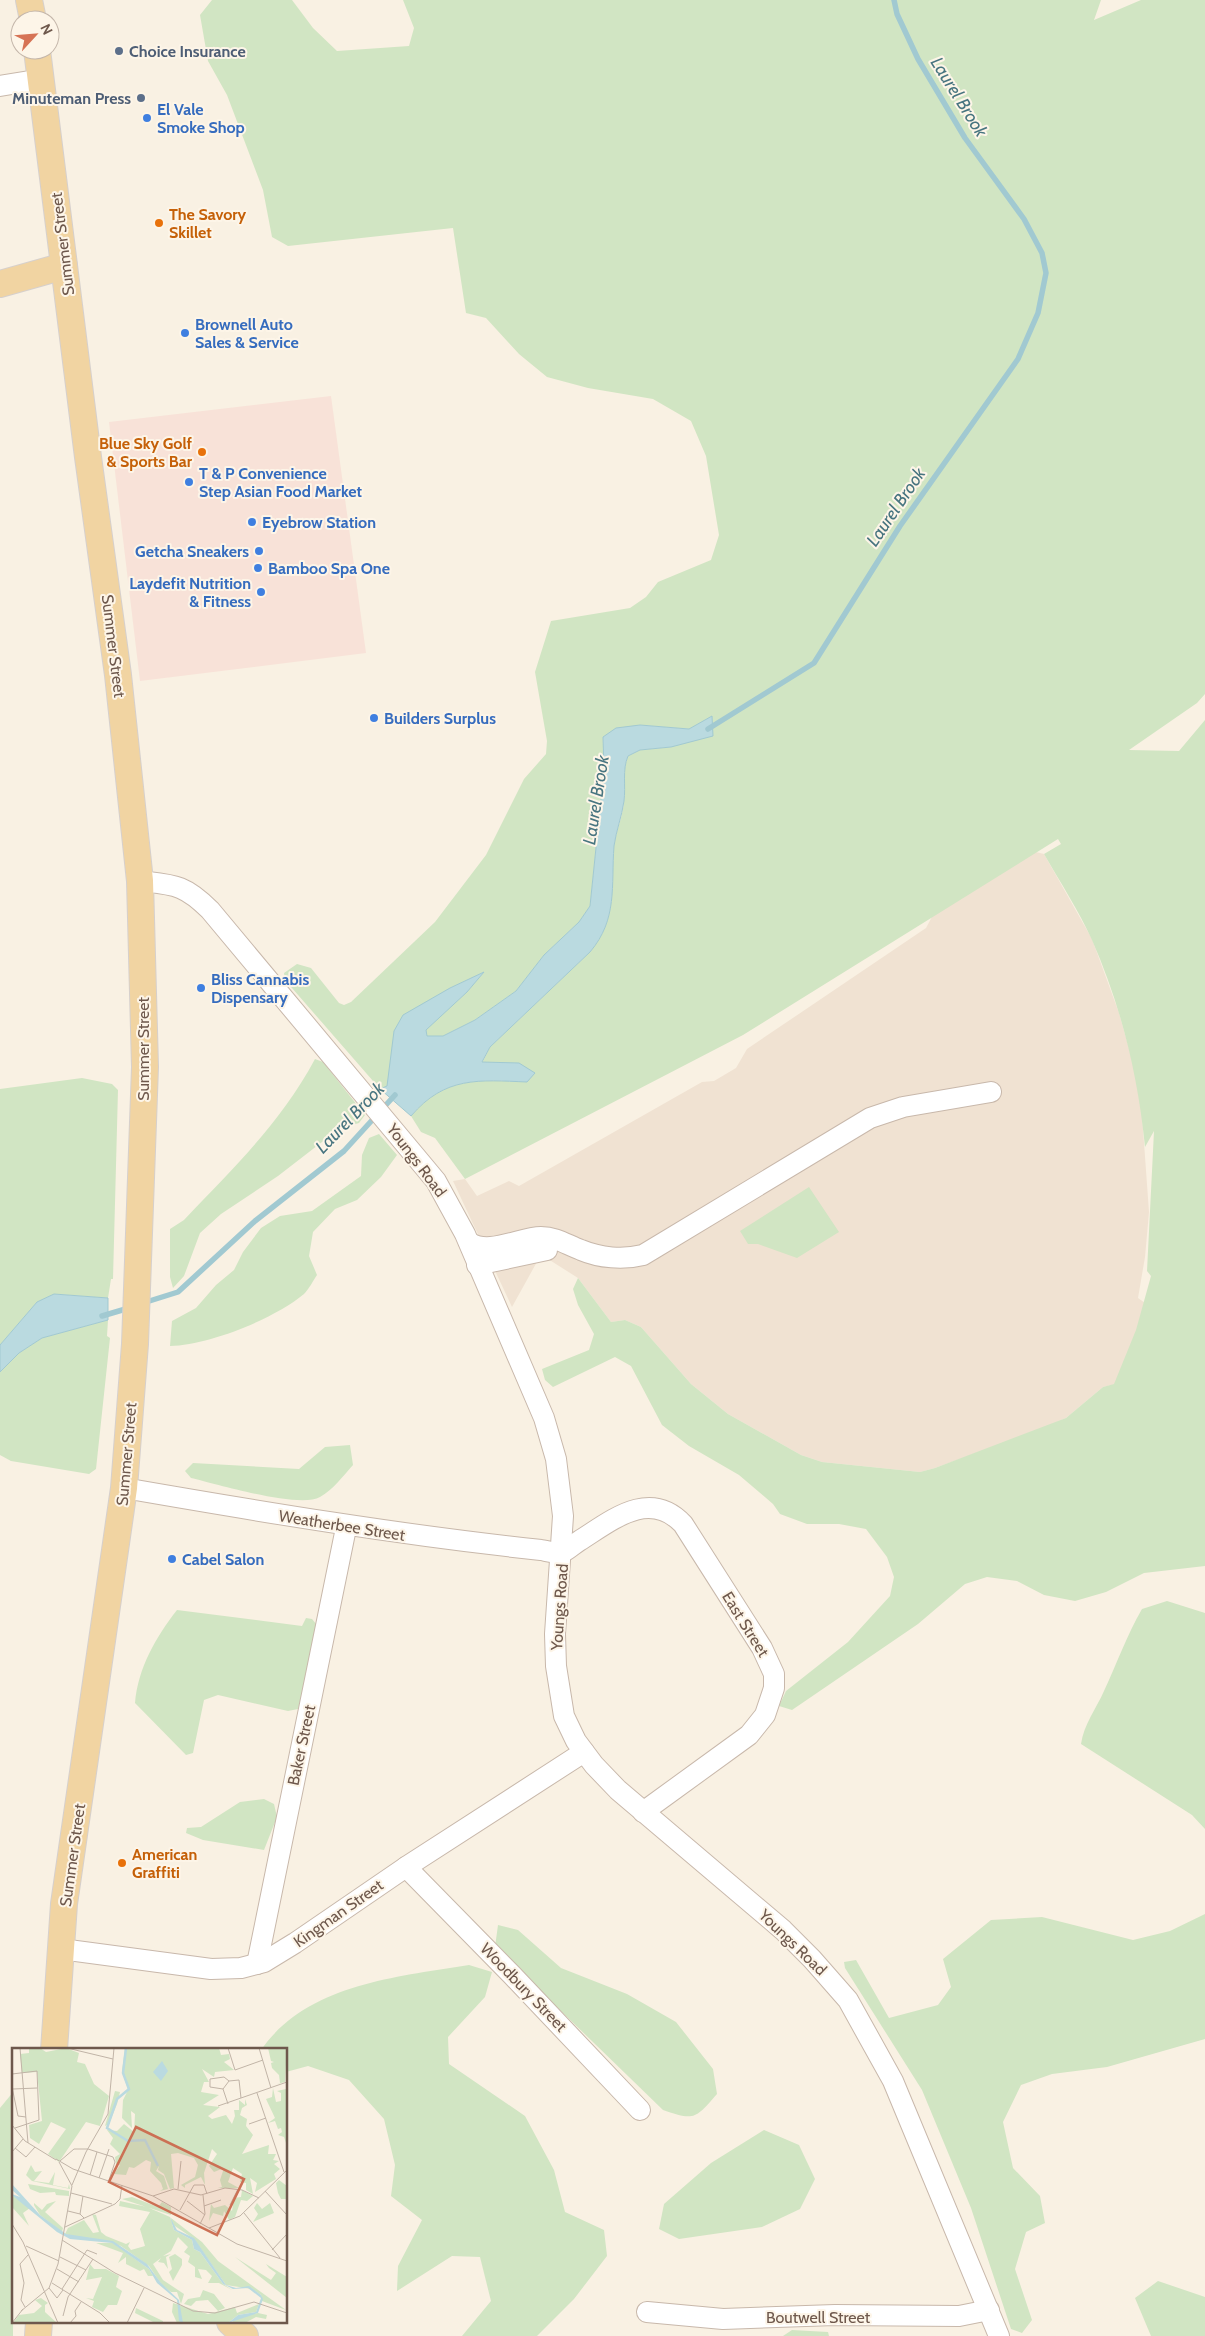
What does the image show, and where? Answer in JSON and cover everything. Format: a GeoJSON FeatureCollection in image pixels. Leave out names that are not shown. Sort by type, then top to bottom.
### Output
{"type":"FeatureCollection","features":[{"type":"Feature","properties":{"kind":"main road","name":"Summer Street"},"geometry":{"type":"LineString","coordinates":[[39,60],[118,675],[140,881],[144,1067],[138,1284],[124,1488],[64,1904],[54,2048]]}},
{"type":"Feature","properties":{"kind":"main road"},"geometry":{"type":"LineString","coordinates":[[0,284],[64,266]]}},
{"type":"Feature","properties":{"kind":"main road"},"geometry":{"type":"LineString","coordinates":[[232,2324],[245,2336]]}},
{"type":"Feature","properties":{"kind":"street"},"geometry":{"type":"LineString","coordinates":[[0,86],[42,79]]}},
{"type":"Feature","properties":{"kind":"street","name":"Youngs Road"},"geometry":{"type":"LineString","coordinates":[[140,881],[184,888],[194,894],[231,934],[436,1181],[469,1242],[551,1439],[562,1498],[562,1552],[555,1634],[557,1683],[564,1716],[584,1752],[618,1790],[783,1930],[816,1963],[848,2000],[893,2081],[1000,2336]]}},
{"type":"Feature","properties":{"kind":"street"},"geometry":{"type":"LineString","coordinates":[[469,1242],[482,1247],[541,1237],[563,1241],[581,1250],[612,1258],[631,1258],[642,1255],[870,1118],[904,1107],[991,1092]]}},
{"type":"Feature","properties":{"kind":"street"},"geometry":{"type":"LineString","coordinates":[[477,1265],[534,1251],[581,1250]]}},
{"type":"Feature","properties":{"kind":"street","name":"Weatherbee Street"},"geometry":{"type":"LineString","coordinates":[[124,1488],[344,1526],[429,1538],[562,1552]]}},
{"type":"Feature","properties":{"kind":"street","name":"East Street"},"geometry":{"type":"LineString","coordinates":[[562,1552],[632,1510],[655,1509],[675,1515],[683,1524],[771,1665],[775,1681],[773,1695],[760,1724],[749,1735],[643,1812]]}},
{"type":"Feature","properties":{"kind":"street","name":"Baker Street"},"geometry":{"type":"LineString","coordinates":[[257,1964],[344,1537],[344,1526]]}},
{"type":"Feature","properties":{"kind":"street","name":"Kingman Street"},"geometry":{"type":"LineString","coordinates":[[61,1949],[206,1968],[231,1969],[257,1964],[275,1956],[406,1866],[584,1752]]}},
{"type":"Feature","properties":{"kind":"street","name":"Woodbury Street"},"geometry":{"type":"LineString","coordinates":[[406,1866],[512,1974],[640,2110]]}},
{"type":"Feature","properties":{"kind":"street","name":"Boutwell Street"},"geometry":{"type":"LineString","coordinates":[[647,2312],[723,2318],[835,2315],[959,2316],[990,2310]]}},
{"type":"Feature","properties":{"kind":"shaded area"},"geometry":{"type":"Polygon","coordinates":[[[331,396],[366,653],[140,681],[109,422],[331,396]]]}},
{"type":"Feature","properties":{"kind":"shaded area"},"geometry":{"type":"Polygon","coordinates":[[[1036,852],[1044,854],[1092,939],[1119,1013],[1141,1101],[1149,1212],[1145,1257],[1138,1298],[1172,1322],[1133,1380],[1103,1387],[1066,1418],[1039,1430],[920,1472],[822,1462],[801,1455],[728,1414],[691,1384],[641,1327],[625,1320],[611,1322],[578,1278],[548,1259],[538,1260],[512,1307],[453,1181],[465,1179],[477,1196],[509,1181],[519,1186],[702,1082],[714,1081],[736,1068],[747,1049],[926,928],[935,911],[1036,852]]]}},
{"type":"Feature","properties":{"kind":"green space"},"geometry":{"type":"Polygon","coordinates":[[[212,0],[292,0],[313,28],[337,51],[409,46],[414,28],[403,0],[1101,0],[1094,20],[1141,0],[1205,0],[1205,694],[1197,703],[1129,750],[1179,751],[1205,720],[1205,1566],[1144,1573],[1106,1592],[1075,1601],[1044,1595],[1017,1581],[987,1577],[965,1584],[918,1624],[792,1710],[779,1706],[786,1691],[848,1642],[890,1596],[894,1577],[887,1557],[866,1529],[839,1524],[807,1524],[780,1514],[773,1504],[739,1475],[689,1446],[662,1425],[631,1366],[615,1357],[553,1387],[545,1380],[542,1369],[589,1350],[594,1334],[578,1305],[573,1289],[578,1278],[611,1322],[625,1320],[641,1327],[691,1384],[728,1414],[801,1455],[822,1462],[920,1472],[1066,1418],[1103,1387],[1114,1384],[1136,1330],[1151,1276],[1147,1271],[1154,1131],[1145,1147],[1133,1067],[1112,990],[1087,929],[1044,854],[1061,844],[1058,839],[743,1035],[465,1179],[435,1138],[421,1132],[411,1116],[424,1103],[450,1087],[478,1081],[527,1082],[519,1063],[482,1063],[490,1047],[590,952],[599,940],[609,915],[614,846],[623,807],[625,767],[628,756],[640,750],[671,747],[712,717],[689,729],[640,725],[603,737],[604,770],[590,906],[579,922],[544,955],[516,991],[475,1020],[443,1036],[427,1036],[425,1030],[467,992],[483,973],[450,988],[387,1086],[380,1089],[285,980],[284,973],[297,964],[311,968],[339,1003],[344,1005],[351,1002],[435,922],[486,855],[524,779],[546,754],[547,741],[535,672],[551,621],[630,608],[646,597],[658,582],[711,560],[719,535],[706,456],[691,421],[653,399],[588,388],[547,377],[519,354],[486,318],[466,313],[453,228],[288,246],[272,237],[263,190],[227,95],[208,61],[200,15],[212,0]]]}},
{"type":"Feature","properties":{"kind":"green space"},"geometry":{"type":"Polygon","coordinates":[[[315,1059],[323,1062],[365,1115],[359,1123],[345,1127],[322,1142],[278,1176],[221,1214],[200,1233],[184,1276],[173,1288],[170,1277],[170,1229],[184,1220],[255,1144],[287,1104],[315,1059]]]}},
{"type":"Feature","properties":{"kind":"green space"},"geometry":{"type":"Polygon","coordinates":[[[82,1078],[112,1084],[118,1090],[113,1279],[111,1279],[108,1298],[55,1294],[37,1302],[0,1345],[0,1089],[82,1078]]]}},
{"type":"Feature","properties":{"kind":"green space"},"geometry":{"type":"Polygon","coordinates":[[[379,1134],[397,1155],[381,1177],[357,1200],[335,1209],[313,1232],[309,1256],[317,1275],[304,1294],[276,1313],[222,1336],[186,1345],[170,1346],[172,1321],[196,1308],[216,1285],[234,1270],[243,1252],[261,1228],[280,1216],[312,1211],[361,1176],[362,1155],[369,1138],[379,1134]]]}},
{"type":"Feature","properties":{"kind":"green space"},"geometry":{"type":"Polygon","coordinates":[[[809,1187],[839,1232],[797,1258],[758,1244],[748,1244],[740,1231],[809,1187]]]}},
{"type":"Feature","properties":{"kind":"green space"},"geometry":{"type":"Polygon","coordinates":[[[108,1320],[107,1336],[110,1338],[96,1469],[89,1474],[11,1461],[0,1455],[0,1372],[19,1353],[42,1338],[108,1320]]]}},
{"type":"Feature","properties":{"kind":"green space"},"geometry":{"type":"Polygon","coordinates":[[[350,1445],[353,1465],[329,1491],[320,1497],[309,1500],[277,1498],[238,1490],[191,1478],[185,1471],[193,1463],[299,1469],[325,1447],[350,1445]]]}},
{"type":"Feature","properties":{"kind":"green space"},"geometry":{"type":"Polygon","coordinates":[[[1167,1601],[1205,1613],[1205,1829],[1192,1815],[1081,1744],[1087,1723],[1101,1698],[1142,1609],[1167,1601]]]}},
{"type":"Feature","properties":{"kind":"green space"},"geometry":{"type":"Polygon","coordinates":[[[177,1610],[302,1626],[306,1618],[312,1619],[319,1631],[298,1709],[288,1711],[218,1695],[204,1700],[193,1753],[186,1755],[135,1703],[144,1665],[155,1642],[177,1610]]]}},
{"type":"Feature","properties":{"kind":"green space"},"geometry":{"type":"Polygon","coordinates":[[[264,1799],[274,1804],[277,1817],[264,1850],[203,1840],[186,1833],[187,1828],[201,1827],[240,1802],[264,1799]]]}},
{"type":"Feature","properties":{"kind":"green space"},"geometry":{"type":"Polygon","coordinates":[[[1205,1914],[1205,2039],[1107,2067],[1052,2074],[1021,2085],[1003,2122],[1013,2168],[1040,2196],[1045,2223],[1026,2232],[1015,2269],[1032,2320],[1022,2333],[1011,2329],[971,2208],[922,2090],[845,1968],[844,1962],[856,1960],[889,2018],[938,2005],[951,1987],[943,1959],[991,1920],[1042,1917],[1133,1940],[1170,1931],[1205,1914]]]}},
{"type":"Feature","properties":{"kind":"green space"},"geometry":{"type":"Polygon","coordinates":[[[498,1925],[518,1930],[561,1968],[627,1994],[676,2022],[713,2069],[717,2094],[704,2109],[694,2116],[682,2116],[663,2110],[495,1947],[498,1925]]]}},
{"type":"Feature","properties":{"kind":"green space"},"geometry":{"type":"Polygon","coordinates":[[[469,1965],[492,1972],[485,1997],[448,2037],[449,2064],[525,2116],[554,2170],[565,2212],[604,2230],[607,2256],[574,2299],[537,2336],[462,2336],[491,2301],[480,2257],[452,2256],[397,2291],[398,2266],[422,2220],[391,2196],[395,2165],[384,2119],[349,2080],[308,2066],[288,2071],[288,2048],[263,2048],[280,2028],[303,2011],[328,1997],[355,1987],[412,1974],[469,1965]]]}},
{"type":"Feature","properties":{"kind":"green space"},"geometry":{"type":"Polygon","coordinates":[[[12,2093],[13,2336],[0,2336],[0,2108],[12,2093]]]}},
{"type":"Feature","properties":{"kind":"green space"},"geometry":{"type":"Polygon","coordinates":[[[764,2130],[799,2145],[815,2179],[800,2209],[762,2227],[679,2239],[659,2229],[664,2204],[711,2163],[764,2130]]]}},
{"type":"Feature","properties":{"kind":"green space"},"geometry":{"type":"Polygon","coordinates":[[[1158,2281],[1205,2297],[1205,2336],[1151,2336],[1135,2298],[1158,2281]]]}},
{"type":"Feature","properties":{"kind":"green space"},"geometry":{"type":"Polygon","coordinates":[[[792,2330],[828,2332],[829,2336],[783,2336],[792,2330]]]}},
{"type":"Feature","properties":{"kind":"water"},"geometry":{"type":"Polygon","coordinates":[[[712,716],[713,736],[671,747],[640,750],[628,756],[625,772],[624,801],[614,846],[609,915],[599,940],[590,952],[490,1047],[482,1062],[519,1063],[535,1073],[527,1082],[478,1081],[450,1087],[424,1103],[411,1116],[380,1089],[387,1086],[394,1031],[403,1015],[450,988],[484,972],[467,992],[426,1030],[427,1036],[443,1036],[475,1020],[516,991],[544,955],[579,922],[590,906],[604,770],[603,737],[616,728],[640,725],[689,729],[712,716]]]}},
{"type":"Feature","properties":{"kind":"water"},"geometry":{"type":"Polygon","coordinates":[[[54,1294],[108,1298],[108,1320],[42,1338],[19,1353],[0,1372],[0,1345],[37,1302],[54,1294]]]}},
{"type":"Feature","properties":{"kind":"waterway","name":"Laurel Brook"},"geometry":{"type":"LineString","coordinates":[[708,729],[814,663],[900,526],[1018,359],[1038,313],[1046,273],[1042,253],[1024,219],[965,138],[918,59],[897,14],[894,0]]}},
{"type":"Feature","properties":{"kind":"waterway","name":"Laurel Brook"},"geometry":{"type":"LineString","coordinates":[[143,1303],[178,1292],[255,1221],[344,1151],[395,1095]]}},
{"type":"Feature","properties":{"kind":"waterway","name":"Laurel Brook"},"geometry":{"type":"LineString","coordinates":[[102,1316],[129,1308]]}},
{"type":"Feature","properties":{"kind":"place","name":"Choice Insurance"},"geometry":{"type":"Point","coordinates":[119,51]}},
{"type":"Feature","properties":{"kind":"place","name":"Minuteman Press"},"geometry":{"type":"Point","coordinates":[141,98]}},
{"type":"Feature","properties":{"kind":"place","name":"El Vale Smoke Shop"},"geometry":{"type":"Point","coordinates":[147,118]}},
{"type":"Feature","properties":{"kind":"place","name":"The Savory Skillet"},"geometry":{"type":"Point","coordinates":[159,223]}},
{"type":"Feature","properties":{"kind":"place","name":"Brownell Auto Sales & Service"},"geometry":{"type":"Point","coordinates":[185,333]}},
{"type":"Feature","properties":{"kind":"place","name":"Blue Sky Golf & Sports Bar"},"geometry":{"type":"Point","coordinates":[202,452]}},
{"type":"Feature","properties":{"kind":"place","name":"T & P Convenience Step Asian Food Market"},"geometry":{"type":"Point","coordinates":[189,482]}},
{"type":"Feature","properties":{"kind":"place","name":"Eyebrow Station"},"geometry":{"type":"Point","coordinates":[252,522]}},
{"type":"Feature","properties":{"kind":"place","name":"Getcha Sneakers"},"geometry":{"type":"Point","coordinates":[259,551]}},
{"type":"Feature","properties":{"kind":"place","name":"Bamboo Spa One"},"geometry":{"type":"Point","coordinates":[258,568]}},
{"type":"Feature","properties":{"kind":"place","name":"Laydefit Nutrition & Fitness"},"geometry":{"type":"Point","coordinates":[261,592]}},
{"type":"Feature","properties":{"kind":"place","name":"Builders Surplus"},"geometry":{"type":"Point","coordinates":[374,718]}},
{"type":"Feature","properties":{"kind":"place","name":"Bliss Cannabis Dispensary"},"geometry":{"type":"Point","coordinates":[201,988]}},
{"type":"Feature","properties":{"kind":"place","name":"Cabel Salon"},"geometry":{"type":"Point","coordinates":[172,1559]}},
{"type":"Feature","properties":{"kind":"place","name":"American Graffiti"},"geometry":{"type":"Point","coordinates":[122,1863]}}]}
